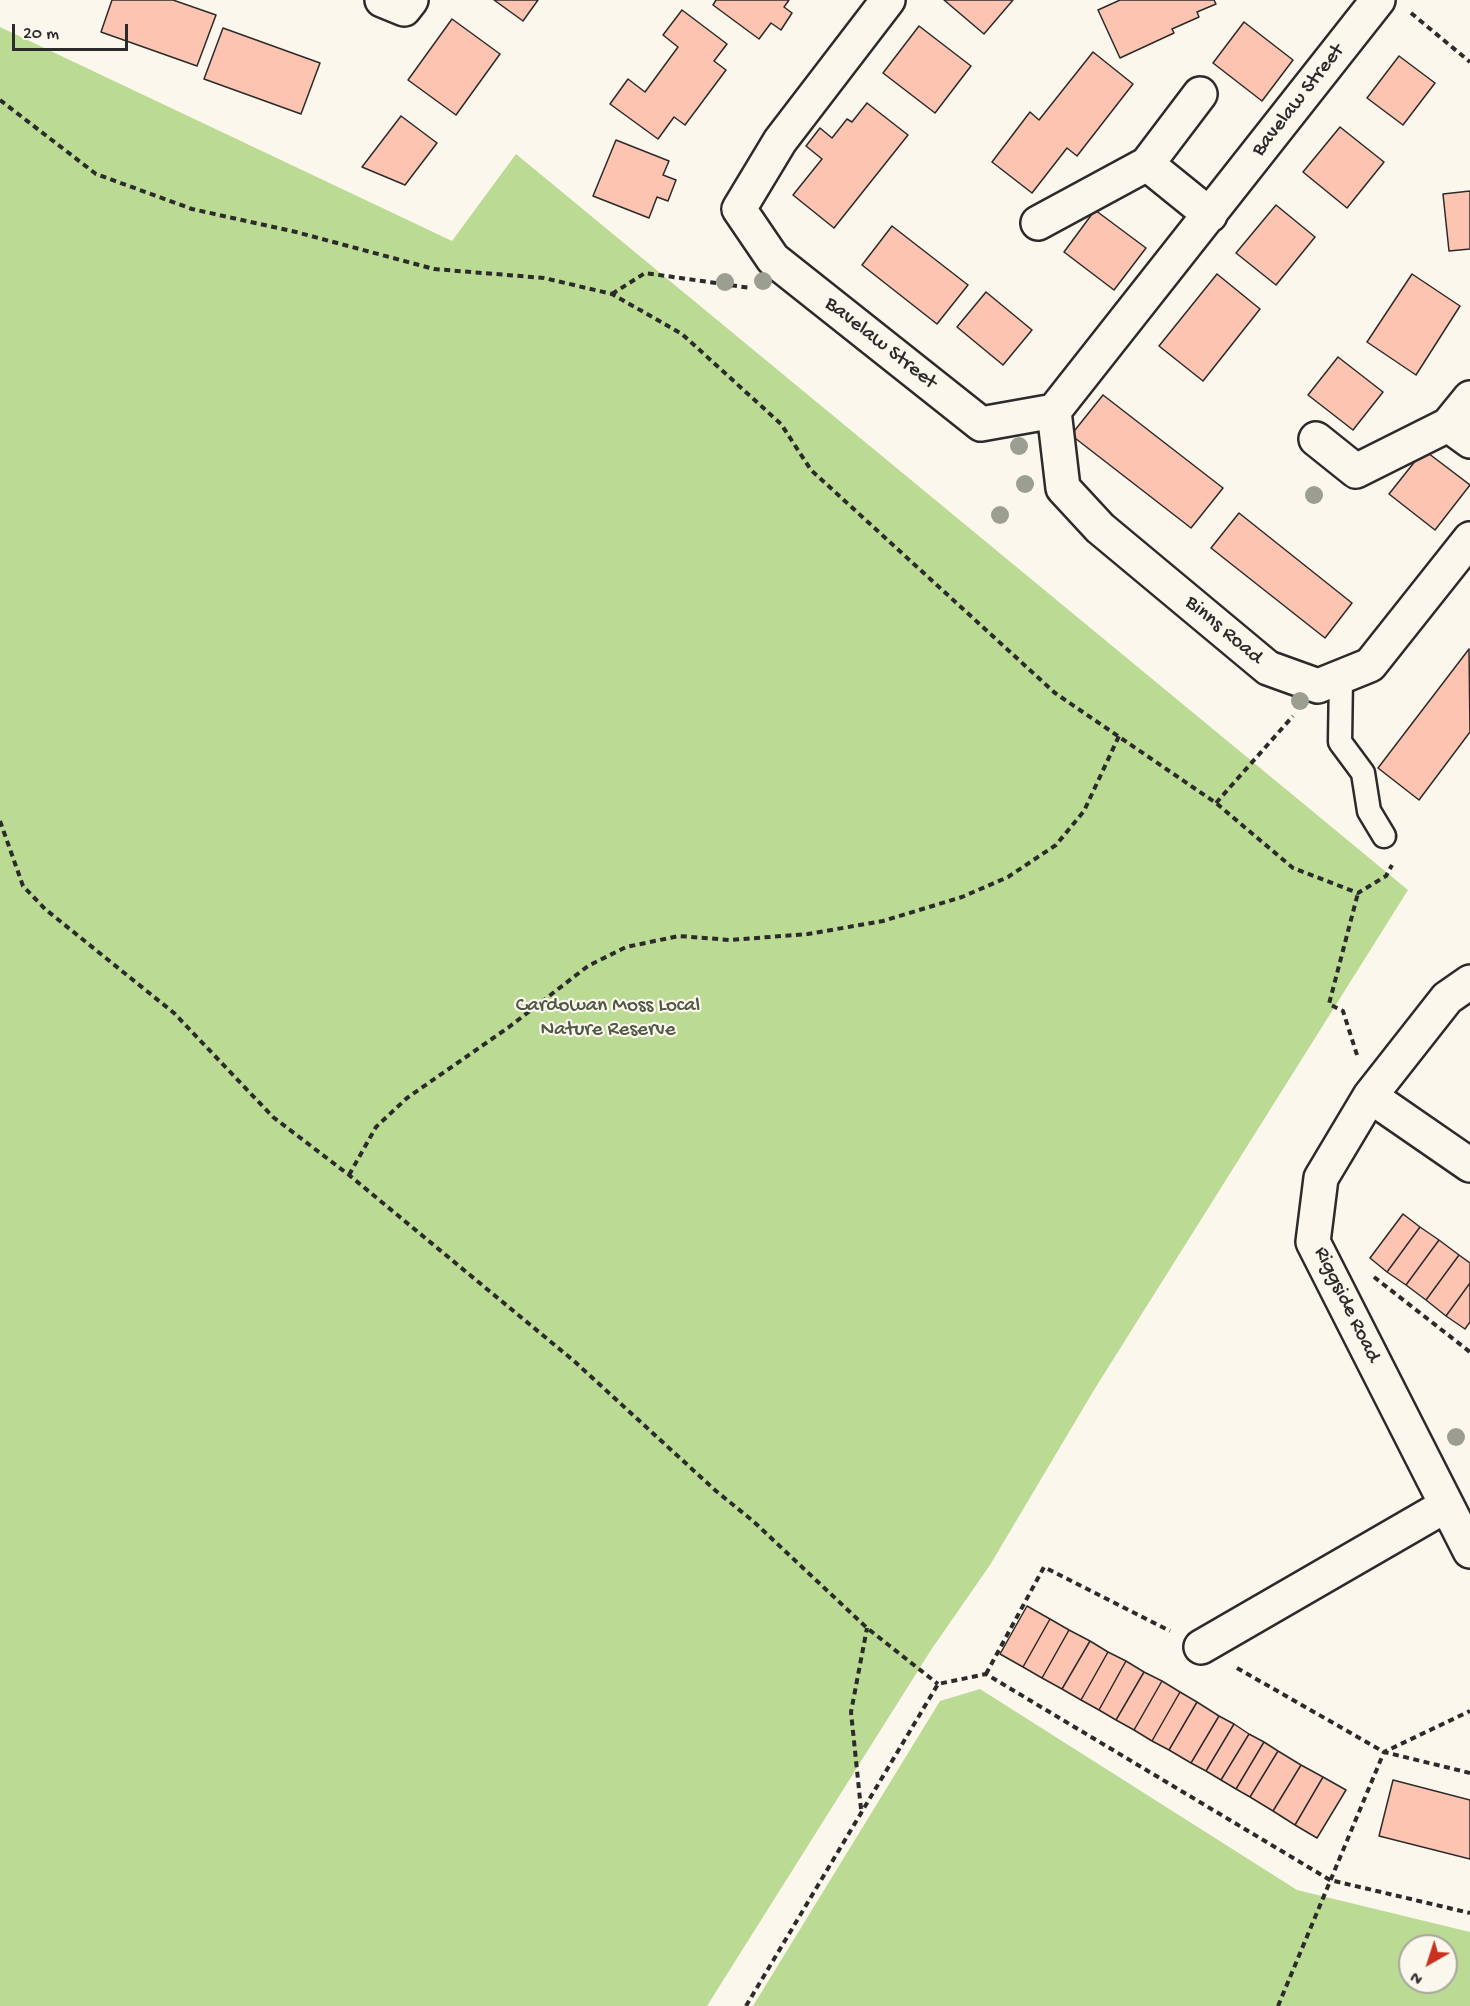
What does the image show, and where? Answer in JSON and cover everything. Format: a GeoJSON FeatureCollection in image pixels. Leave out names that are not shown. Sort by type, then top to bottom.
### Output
{"type":"FeatureCollection","features":[{"type":"Feature","properties":{"kind":"street"},"geometry":{"type":"LineString","coordinates":[[382,0],[404,9],[411,0]]}},
{"type":"Feature","properties":{"kind":"street","name":"Bavelaw Street"},"geometry":{"type":"LineString","coordinates":[[888,0],[780,141],[739,209],[773,259],[981,424],[1054,411],[1374,5]]}},
{"type":"Feature","properties":{"kind":"street"},"geometry":{"type":"LineString","coordinates":[[1038,223],[1147,164],[1200,94]]}},
{"type":"Feature","properties":{"kind":"street"},"geometry":{"type":"LineString","coordinates":[[1147,164],[1210,215]]}},
{"type":"Feature","properties":{"kind":"street"},"geometry":{"type":"LineString","coordinates":[[1316,439],[1356,471],[1459,433],[1470,398]]}},
{"type":"Feature","properties":{"kind":"street","name":"Binns Road"},"geometry":{"type":"LineString","coordinates":[[1054,411],[1063,488],[1100,528],[1268,668],[1330,682]]}},
{"type":"Feature","properties":{"kind":"street"},"geometry":{"type":"LineString","coordinates":[[1330,682],[1370,665],[1470,539]]}},
{"type":"Feature","properties":{"kind":"street","name":"Riggside Road"},"geometry":{"type":"LineString","coordinates":[[1470,982],[1447,998],[1370,1096],[1320,1178],[1313,1242],[1445,1506],[1470,1551]]}},
{"type":"Feature","properties":{"kind":"street"},"geometry":{"type":"LineString","coordinates":[[1370,1096],[1470,1165]]}},
{"type":"Feature","properties":{"kind":"street"},"geometry":{"type":"LineString","coordinates":[[1202,1647],[1445,1506]]}},
{"type":"Feature","properties":{"kind":"lane"},"geometry":{"type":"LineString","coordinates":[[1330,682],[1340,742],[1363,773],[1369,811],[1384,836]]}},
{"type":"Feature","properties":{"kind":"path"},"geometry":{"type":"LineString","coordinates":[[1374,5],[1470,62]]}},
{"type":"Feature","properties":{"kind":"path"},"geometry":{"type":"LineString","coordinates":[[0,100],[96,174],[192,209],[296,232],[434,269],[544,278],[612,294],[682,334],[781,424],[811,470],[1055,693],[1216,803],[1293,868],[1358,893]]}},
{"type":"Feature","properties":{"kind":"path"},"geometry":{"type":"LineString","coordinates":[[612,294],[645,273],[750,290],[773,259]]}},
{"type":"Feature","properties":{"kind":"path"},"geometry":{"type":"LineString","coordinates":[[1216,803],[1330,682]]}},
{"type":"Feature","properties":{"kind":"path"},"geometry":{"type":"LineString","coordinates":[[349,1175],[376,1127],[407,1098],[501,1033],[588,966],[626,947],[679,936],[730,940],[808,934],[883,921],[962,897],[1008,877],[1056,845],[1084,811],[1119,736]]}},
{"type":"Feature","properties":{"kind":"path"},"geometry":{"type":"LineString","coordinates":[[0,821],[23,886],[45,909],[174,1013],[273,1118],[349,1175],[573,1361],[716,1491],[753,1521],[867,1628],[938,1684]]}},
{"type":"Feature","properties":{"kind":"path"},"geometry":{"type":"LineString","coordinates":[[1370,1096],[1343,1011],[1329,1004],[1358,893],[1386,876],[1401,849],[1384,836]]}},
{"type":"Feature","properties":{"kind":"path"},"geometry":{"type":"LineString","coordinates":[[1333,1281],[1366,1270],[1470,1352]]}},
{"type":"Feature","properties":{"kind":"path"},"geometry":{"type":"LineString","coordinates":[[986,1674],[1044,1567],[1202,1647],[1383,1752],[1470,1773]]}},
{"type":"Feature","properties":{"kind":"path"},"geometry":{"type":"LineString","coordinates":[[861,1810],[851,1712],[867,1628]]}},
{"type":"Feature","properties":{"kind":"path"},"geometry":{"type":"LineString","coordinates":[[746,2006],[938,1684],[986,1674],[1330,1881],[1470,1914]]}},
{"type":"Feature","properties":{"kind":"path"},"geometry":{"type":"LineString","coordinates":[[1278,2006],[1383,1752],[1470,1711]]}},
{"type":"Feature","properties":{"kind":"green space","name":"Cardowan Moss Local Nature Reserve"},"geometry":{"type":"Polygon","coordinates":[[[0,27],[452,241],[516,154],[1408,890],[1094,1390],[990,1565],[931,1650],[707,2006],[0,2006],[0,27]]]}},
{"type":"Feature","properties":{"kind":"green space"},"geometry":{"type":"Polygon","coordinates":[[[980,1689],[1297,1890],[1470,1932],[1470,2006],[753,2006],[940,1701],[980,1689]]]}},
{"type":"Feature","properties":{"kind":"building"},"geometry":{"type":"Polygon","coordinates":[[[112,0],[173,0],[216,15],[197,66],[101,32],[112,0]]]}},
{"type":"Feature","properties":{"kind":"building"},"geometry":{"type":"Polygon","coordinates":[[[494,0],[538,0],[523,21],[494,0]]]}},
{"type":"Feature","properties":{"kind":"building"},"geometry":{"type":"Polygon","coordinates":[[[716,0],[789,0],[784,7],[792,13],[781,30],[771,23],[759,39],[713,5],[716,0]]]}},
{"type":"Feature","properties":{"kind":"building"},"geometry":{"type":"Polygon","coordinates":[[[944,0],[1013,0],[984,34],[944,0]]]}},
{"type":"Feature","properties":{"kind":"building"},"geometry":{"type":"Polygon","coordinates":[[[1120,0],[1214,0],[1216,4],[1197,12],[1199,17],[1172,29],[1174,33],[1120,58],[1098,10],[1120,0]]]}},
{"type":"Feature","properties":{"kind":"building"},"geometry":{"type":"Polygon","coordinates":[[[682,10],[727,44],[714,61],[726,70],[685,125],[674,117],[658,139],[610,104],[628,79],[645,92],[678,47],[663,35],[682,10]]]}},
{"type":"Feature","properties":{"kind":"building"},"geometry":{"type":"Polygon","coordinates":[[[452,19],[500,54],[456,115],[408,80],[452,19]]]}},
{"type":"Feature","properties":{"kind":"building"},"geometry":{"type":"Polygon","coordinates":[[[1244,22],[1293,60],[1262,101],[1213,63],[1244,22]]]}},
{"type":"Feature","properties":{"kind":"building"},"geometry":{"type":"Polygon","coordinates":[[[919,26],[971,66],[935,113],[883,73],[919,26]]]}},
{"type":"Feature","properties":{"kind":"building"},"geometry":{"type":"Polygon","coordinates":[[[223,28],[320,63],[301,114],[204,79],[223,28]]]}},
{"type":"Feature","properties":{"kind":"building"},"geometry":{"type":"Polygon","coordinates":[[[1093,52],[1133,84],[1077,156],[1067,148],[1032,193],[992,162],[1030,112],[1039,120],[1093,52]]]}},
{"type":"Feature","properties":{"kind":"building"},"geometry":{"type":"Polygon","coordinates":[[[1399,56],[1435,83],[1403,125],[1367,98],[1399,56]]]}},
{"type":"Feature","properties":{"kind":"building"},"geometry":{"type":"Polygon","coordinates":[[[867,103],[908,135],[834,228],[793,195],[822,159],[806,146],[820,128],[832,138],[847,119],[852,122],[867,103]]]}},
{"type":"Feature","properties":{"kind":"building"},"geometry":{"type":"Polygon","coordinates":[[[401,116],[437,143],[405,185],[362,167],[401,116]]]}},
{"type":"Feature","properties":{"kind":"building"},"geometry":{"type":"Polygon","coordinates":[[[1340,127],[1384,162],[1347,208],[1303,172],[1340,127]]]}},
{"type":"Feature","properties":{"kind":"building"},"geometry":{"type":"Polygon","coordinates":[[[616,140],[669,161],[663,175],[676,180],[668,201],[657,197],[649,218],[593,196],[616,140]]]}},
{"type":"Feature","properties":{"kind":"building"},"geometry":{"type":"Polygon","coordinates":[[[1470,191],[1470,249],[1449,251],[1443,194],[1470,191]]]}},
{"type":"Feature","properties":{"kind":"building"},"geometry":{"type":"Polygon","coordinates":[[[1276,205],[1315,237],[1276,285],[1236,253],[1276,205]]]}},
{"type":"Feature","properties":{"kind":"building"},"geometry":{"type":"Polygon","coordinates":[[[1095,210],[1146,248],[1114,290],[1064,252],[1095,210]]]}},
{"type":"Feature","properties":{"kind":"building"},"geometry":{"type":"Polygon","coordinates":[[[892,226],[968,285],[937,324],[862,265],[892,226]]]}},
{"type":"Feature","properties":{"kind":"building"},"geometry":{"type":"Polygon","coordinates":[[[1217,274],[1260,309],[1203,381],[1159,346],[1217,274]]]}},
{"type":"Feature","properties":{"kind":"building"},"geometry":{"type":"Polygon","coordinates":[[[1412,274],[1460,306],[1416,375],[1367,342],[1412,274]]]}},
{"type":"Feature","properties":{"kind":"building"},"geometry":{"type":"Polygon","coordinates":[[[986,292],[1032,330],[1003,365],[957,327],[986,292]]]}},
{"type":"Feature","properties":{"kind":"building"},"geometry":{"type":"Polygon","coordinates":[[[1338,357],[1383,392],[1353,430],[1308,395],[1338,357]]]}},
{"type":"Feature","properties":{"kind":"building"},"geometry":{"type":"Polygon","coordinates":[[[1103,395],[1223,488],[1191,528],[1071,435],[1103,395]]]}},
{"type":"Feature","properties":{"kind":"building"},"geometry":{"type":"Polygon","coordinates":[[[1424,450],[1470,485],[1435,530],[1389,494],[1424,450]]]}},
{"type":"Feature","properties":{"kind":"building"},"geometry":{"type":"Polygon","coordinates":[[[1239,513],[1352,603],[1325,638],[1211,548],[1239,513]]]}},
{"type":"Feature","properties":{"kind":"building"},"geometry":{"type":"Polygon","coordinates":[[[1469,649],[1470,732],[1419,800],[1378,768],[1469,649]]]}},
{"type":"Feature","properties":{"kind":"building"},"geometry":{"type":"Polygon","coordinates":[[[1403,1214],[1420,1227],[1387,1272],[1370,1258],[1403,1214]]]}},
{"type":"Feature","properties":{"kind":"building"},"geometry":{"type":"Polygon","coordinates":[[[1420,1227],[1439,1240],[1406,1285],[1387,1272],[1420,1227]]]}},
{"type":"Feature","properties":{"kind":"building"},"geometry":{"type":"Polygon","coordinates":[[[1439,1240],[1459,1255],[1426,1300],[1406,1285],[1439,1240]]]}},
{"type":"Feature","properties":{"kind":"building"},"geometry":{"type":"Polygon","coordinates":[[[1459,1255],[1470,1263],[1470,1283],[1446,1316],[1426,1300],[1459,1255]]]}},
{"type":"Feature","properties":{"kind":"building"},"geometry":{"type":"Polygon","coordinates":[[[1470,1283],[1470,1322],[1465,1329],[1446,1316],[1470,1283]]]}},
{"type":"Feature","properties":{"kind":"building"},"geometry":{"type":"Polygon","coordinates":[[[1027,1606],[1050,1619],[1023,1667],[1000,1654],[1027,1606]]]}},
{"type":"Feature","properties":{"kind":"building"},"geometry":{"type":"Polygon","coordinates":[[[1050,1619],[1069,1630],[1042,1678],[1023,1667],[1050,1619]]]}},
{"type":"Feature","properties":{"kind":"building"},"geometry":{"type":"Polygon","coordinates":[[[1069,1630],[1090,1641],[1062,1689],[1042,1678],[1069,1630]]]}},
{"type":"Feature","properties":{"kind":"building"},"geometry":{"type":"Polygon","coordinates":[[[1090,1641],[1108,1652],[1081,1700],[1062,1689],[1090,1641]]]}},
{"type":"Feature","properties":{"kind":"building"},"geometry":{"type":"Polygon","coordinates":[[[1108,1652],[1126,1661],[1099,1710],[1081,1700],[1108,1652]]]}},
{"type":"Feature","properties":{"kind":"building"},"geometry":{"type":"Polygon","coordinates":[[[1126,1661],[1144,1672],[1116,1720],[1099,1710],[1126,1661]]]}},
{"type":"Feature","properties":{"kind":"building"},"geometry":{"type":"Polygon","coordinates":[[[1144,1672],[1162,1681],[1134,1730],[1116,1720],[1144,1672]]]}},
{"type":"Feature","properties":{"kind":"building"},"geometry":{"type":"Polygon","coordinates":[[[1162,1681],[1180,1692],[1152,1741],[1134,1730],[1162,1681]]]}},
{"type":"Feature","properties":{"kind":"building"},"geometry":{"type":"Polygon","coordinates":[[[1180,1692],[1197,1702],[1169,1750],[1152,1741],[1180,1692]]]}},
{"type":"Feature","properties":{"kind":"building"},"geometry":{"type":"Polygon","coordinates":[[[1197,1702],[1219,1716],[1191,1763],[1169,1750],[1197,1702]]]}},
{"type":"Feature","properties":{"kind":"building"},"geometry":{"type":"Polygon","coordinates":[[[1219,1716],[1234,1724],[1206,1771],[1191,1763],[1219,1716]]]}},
{"type":"Feature","properties":{"kind":"building"},"geometry":{"type":"Polygon","coordinates":[[[1234,1724],[1249,1734],[1221,1780],[1206,1771],[1234,1724]]]}},
{"type":"Feature","properties":{"kind":"building"},"geometry":{"type":"Polygon","coordinates":[[[1249,1734],[1264,1742],[1236,1789],[1221,1780],[1249,1734]]]}},
{"type":"Feature","properties":{"kind":"building"},"geometry":{"type":"Polygon","coordinates":[[[1264,1742],[1278,1751],[1250,1797],[1236,1789],[1264,1742]]]}},
{"type":"Feature","properties":{"kind":"building"},"geometry":{"type":"Polygon","coordinates":[[[1278,1751],[1301,1765],[1273,1811],[1250,1797],[1278,1751]]]}},
{"type":"Feature","properties":{"kind":"building"},"geometry":{"type":"Polygon","coordinates":[[[1301,1765],[1323,1777],[1295,1825],[1273,1811],[1301,1765]]]}},
{"type":"Feature","properties":{"kind":"building"},"geometry":{"type":"Polygon","coordinates":[[[1323,1777],[1346,1790],[1317,1838],[1295,1825],[1323,1777]]]}},
{"type":"Feature","properties":{"kind":"building"},"geometry":{"type":"Polygon","coordinates":[[[1393,1780],[1470,1800],[1470,1859],[1379,1836],[1393,1780]]]}}]}
